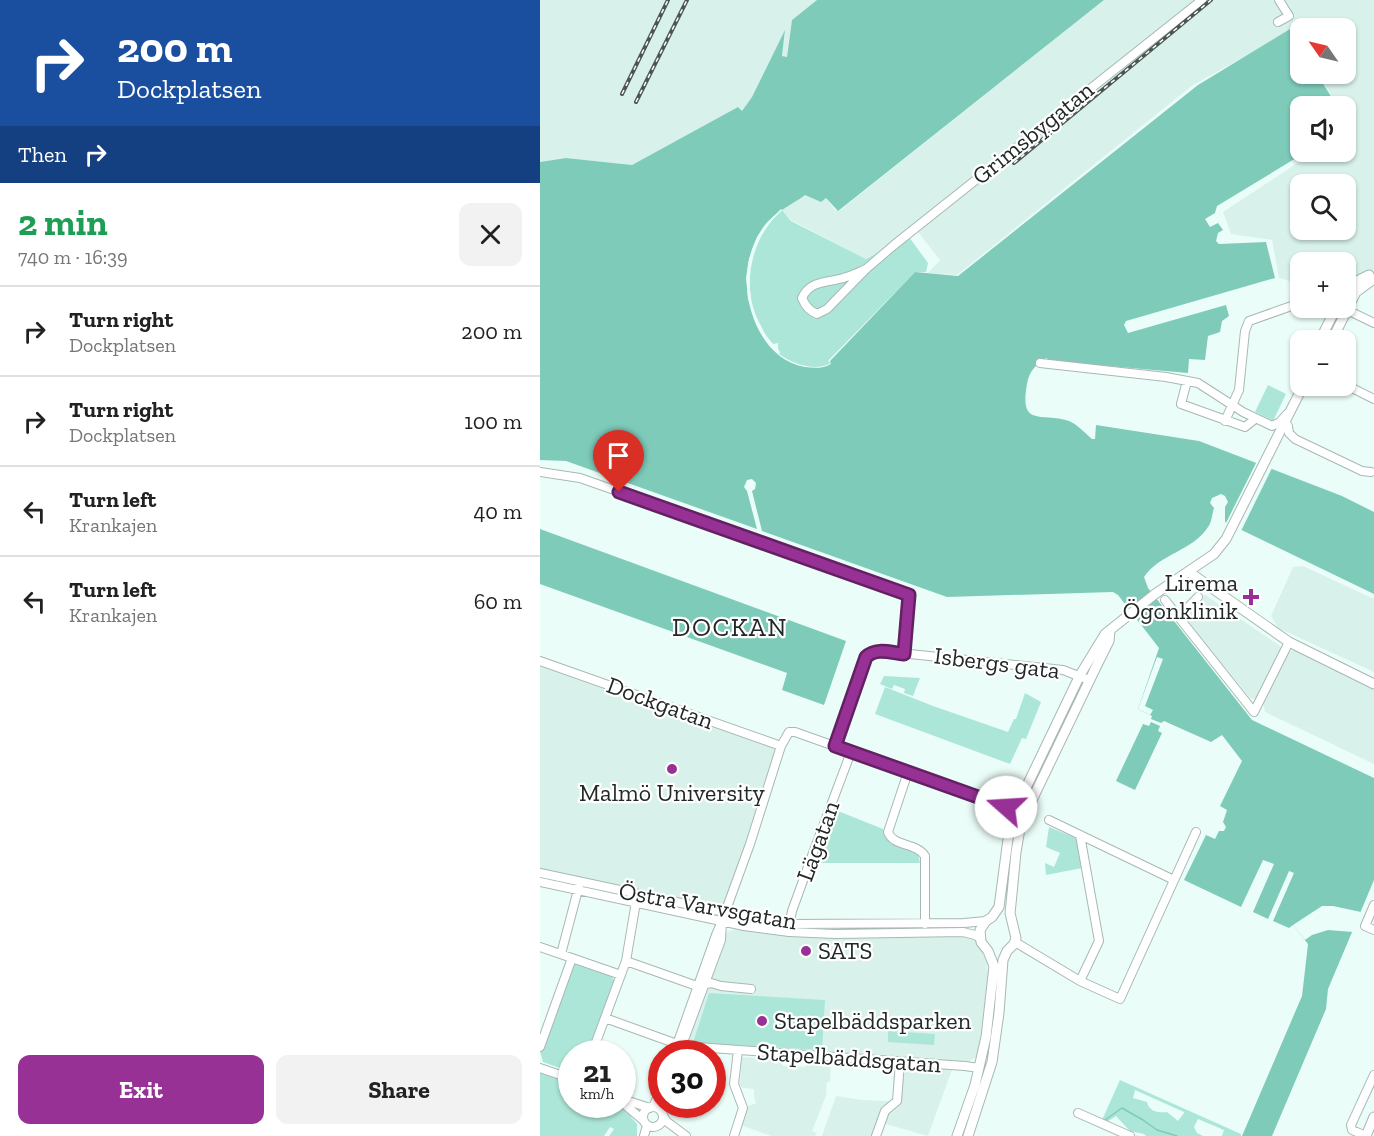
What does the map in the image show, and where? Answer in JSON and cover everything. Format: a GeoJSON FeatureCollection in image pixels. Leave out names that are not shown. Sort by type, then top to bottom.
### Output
{"type":"FeatureCollection","features":[{"type":"Feature","properties":{"kind":"street","name":"Grimsbygatan"},"geometry":{"type":"LineString","coordinates":[[866,269],[843,278],[817,283],[806,291],[802,298],[803,302],[814,312],[821,313],[836,301],[866,269],[999,159],[1202,0]]}},
{"type":"Feature","properties":{"kind":"street"},"geometry":{"type":"LineString","coordinates":[[1278,22],[1289,16],[1279,0]]}},
{"type":"Feature","properties":{"kind":"street"},"geometry":{"type":"LineString","coordinates":[[1356,283],[1374,274]]}},
{"type":"Feature","properties":{"kind":"street"},"geometry":{"type":"LineString","coordinates":[[1356,293],[1374,279]]}},
{"type":"Feature","properties":{"kind":"street"},"geometry":{"type":"LineString","coordinates":[[1225,421],[1239,390],[1245,331],[1249,321],[1290,307]]}},
{"type":"Feature","properties":{"kind":"street"},"geometry":{"type":"LineString","coordinates":[[1356,314],[1374,323]]}},
{"type":"Feature","properties":{"kind":"street"},"geometry":{"type":"LineString","coordinates":[[1040,363],[1198,383],[1255,419],[1268,424],[1275,425],[1291,408]]}},
{"type":"Feature","properties":{"kind":"street"},"geometry":{"type":"LineString","coordinates":[[1187,381],[1181,404],[1245,427],[1250,426],[1255,419]]}},
{"type":"Feature","properties":{"kind":"street"},"geometry":{"type":"LineString","coordinates":[[1356,390],[1374,399]]}},
{"type":"Feature","properties":{"kind":"street"},"geometry":{"type":"LineString","coordinates":[[957,1136],[979,1068],[986,1037],[994,966],[988,951],[983,946],[980,930],[1000,902],[1008,839],[1020,812],[1105,634],[1155,594],[1214,554],[1231,530],[1298,396]]}},
{"type":"Feature","properties":{"kind":"street"},"geometry":{"type":"LineString","coordinates":[[1271,451],[1280,443],[1304,396]]}},
{"type":"Feature","properties":{"kind":"street"},"geometry":{"type":"LineString","coordinates":[[1288,426],[1289,433],[1295,439],[1362,471],[1373,472]]}},
{"type":"Feature","properties":{"kind":"street"},"geometry":{"type":"LineString","coordinates":[[540,472],[580,478],[905,592],[909,595],[909,599],[903,654]]}},
{"type":"Feature","properties":{"kind":"street"},"geometry":{"type":"LineString","coordinates":[[1189,572],[1289,642],[1374,684]]}},
{"type":"Feature","properties":{"kind":"street"},"geometry":{"type":"LineString","coordinates":[[1179,617],[1198,597]]}},
{"type":"Feature","properties":{"kind":"street"},"geometry":{"type":"LineString","coordinates":[[1165,600],[1254,712],[1289,642]]}},
{"type":"Feature","properties":{"kind":"street","name":"Isbergs gata"},"geometry":{"type":"LineString","coordinates":[[835,746],[866,657],[871,652],[881,651],[1063,670],[1085,678]]}},
{"type":"Feature","properties":{"kind":"street","name":"Dockgatan"},"geometry":{"type":"LineString","coordinates":[[540,661],[781,746]]}},
{"type":"Feature","properties":{"kind":"street"},"geometry":{"type":"LineString","coordinates":[[682,1040],[701,985],[722,937],[722,921],[787,734],[795,732],[1020,812]]}},
{"type":"Feature","properties":{"kind":"street","name":"Lägatan"},"geometry":{"type":"LineString","coordinates":[[789,928],[816,844],[851,752]]}},
{"type":"Feature","properties":{"kind":"street"},"geometry":{"type":"LineString","coordinates":[[908,772],[888,832],[892,840],[916,848],[925,856],[925,924]]}},
{"type":"Feature","properties":{"kind":"street"},"geometry":{"type":"LineString","coordinates":[[968,1136],[992,1062],[1003,960],[1015,942],[1016,932],[1012,923],[1011,904],[1020,812]]}},
{"type":"Feature","properties":{"kind":"street"},"geometry":{"type":"LineString","coordinates":[[1049,820],[1174,880]]}},
{"type":"Feature","properties":{"kind":"street"},"geometry":{"type":"LineString","coordinates":[[1015,942],[1080,981],[1120,999],[1196,832]]}},
{"type":"Feature","properties":{"kind":"street"},"geometry":{"type":"LineString","coordinates":[[1080,835],[1098,941],[1080,981]]}},
{"type":"Feature","properties":{"kind":"street","name":"Östra Varvsgatan"},"geometry":{"type":"LineString","coordinates":[[540,873],[726,912],[789,928],[971,923],[989,919]]}},
{"type":"Feature","properties":{"kind":"street"},"geometry":{"type":"LineString","coordinates":[[561,954],[580,881]]}},
{"type":"Feature","properties":{"kind":"street","name":"Östra Varvsgatan"},"geometry":{"type":"LineString","coordinates":[[540,882],[722,921],[835,934],[963,932],[980,938]]}},
{"type":"Feature","properties":{"kind":"street"},"geometry":{"type":"LineString","coordinates":[[597,1040],[626,962],[636,902]]}},
{"type":"Feature","properties":{"kind":"street"},"geometry":{"type":"LineString","coordinates":[[1374,905],[1365,926],[1374,930]]}},
{"type":"Feature","properties":{"kind":"street"},"geometry":{"type":"LineString","coordinates":[[989,919],[1002,916],[1012,923]]}},
{"type":"Feature","properties":{"kind":"street"},"geometry":{"type":"LineString","coordinates":[[540,947],[621,975]]}},
{"type":"Feature","properties":{"kind":"street"},"geometry":{"type":"LineString","coordinates":[[988,951],[999,954],[1007,951]]}},
{"type":"Feature","properties":{"kind":"street"},"geometry":{"type":"LineString","coordinates":[[540,1047],[572,958]]}},
{"type":"Feature","properties":{"kind":"street"},"geometry":{"type":"LineString","coordinates":[[626,962],[701,985],[751,989]]}},
{"type":"Feature","properties":{"kind":"street","name":"Stapelbäddsgatan"},"geometry":{"type":"LineString","coordinates":[[605,1018],[659,1040]]}},
{"type":"Feature","properties":{"kind":"street","name":"Stapelbäddsgatan"},"geometry":{"type":"LineString","coordinates":[[726,1050],[964,1065],[979,1068]]}},
{"type":"Feature","properties":{"kind":"street"},"geometry":{"type":"LineString","coordinates":[[734,1136],[743,1108],[734,1084],[738,1050]]}},
{"type":"Feature","properties":{"kind":"street"},"geometry":{"type":"LineString","coordinates":[[876,1136],[885,1111],[897,1101],[900,1062]]}},
{"type":"Feature","properties":{"kind":"street"},"geometry":{"type":"LineString","coordinates":[[540,1068],[558,1074]]}},
{"type":"Feature","properties":{"kind":"street"},"geometry":{"type":"LineString","coordinates":[[1374,1075],[1352,1125],[1352,1130],[1366,1136],[1374,1117]]}},
{"type":"Feature","properties":{"kind":"street"},"geometry":{"type":"LineString","coordinates":[[636,1112],[650,1125],[685,1136]]}},
{"type":"Feature","properties":{"kind":"street"},"geometry":{"type":"LineString","coordinates":[[648,1112],[644,1113],[650,1125],[649,1136]]}},
{"type":"Feature","properties":{"kind":"street"},"geometry":{"type":"LineString","coordinates":[[1078,1113],[1130,1136]]}},
{"type":"Feature","properties":{"kind":"street"},"geometry":{"type":"LineString","coordinates":[[644,1136],[650,1125],[661,1122],[659,1118]]}},
{"type":"Feature","properties":{"kind":"street"},"geometry":{"type":"LineString","coordinates":[[663,1118],[685,1136]]}},
{"type":"Feature","properties":{"kind":"shaded area"},"geometry":{"type":"Polygon","coordinates":[[[540,0],[817,0],[792,20],[787,57],[782,56],[785,32],[752,97],[742,111],[738,107],[632,165],[566,158],[540,162],[540,0]]]}},
{"type":"Feature","properties":{"kind":"shaded area"},"geometry":{"type":"Polygon","coordinates":[[[817,0],[1104,0],[838,211],[826,198],[821,202],[805,195],[777,213],[762,229],[749,258],[747,271],[747,291],[754,319],[760,333],[779,355],[791,363],[805,367],[815,368],[831,364],[830,361],[915,272],[958,276],[1198,85],[1290,29],[1290,84],[1323,84],[1331,96],[1290,96],[1290,162],[1217,206],[1215,213],[1205,219],[1210,227],[1218,223],[1223,230],[1218,233],[1216,241],[1219,244],[1266,242],[1275,278],[1126,321],[1124,325],[1128,333],[1226,305],[1229,316],[1222,321],[1220,332],[1208,336],[1205,360],[1189,359],[1188,373],[1052,361],[1046,358],[1031,372],[1025,398],[1029,413],[1034,416],[1069,421],[1092,439],[1095,439],[1096,425],[1199,441],[1342,496],[1374,512],[1374,594],[1225,522],[1225,507],[1228,502],[1221,494],[1212,498],[1210,503],[1214,508],[1211,520],[1202,535],[1158,563],[1144,577],[1148,588],[1252,720],[1374,778],[1374,880],[1328,989],[1326,1009],[1272,1136],[1242,1136],[1302,996],[1308,944],[1293,925],[1289,928],[1273,921],[1294,873],[1289,871],[1268,919],[1253,912],[1274,864],[1263,860],[1241,907],[1184,880],[1206,835],[1215,839],[1219,831],[1224,831],[1226,827],[1223,822],[1227,810],[1220,806],[1242,761],[1222,735],[1211,742],[1164,721],[1161,723],[1151,719],[1152,716],[1138,709],[1159,648],[1118,595],[1113,592],[947,597],[762,531],[752,491],[756,483],[752,479],[747,480],[744,487],[757,529],[566,461],[540,460],[540,162],[566,158],[632,165],[738,107],[742,111],[752,97],[785,30],[782,56],[787,57],[792,20],[817,0]]]}},
{"type":"Feature","properties":{"kind":"shaded area"},"geometry":{"type":"Polygon","coordinates":[[[1104,0],[1374,0],[1374,272],[1356,282],[1356,252],[1290,252],[1290,281],[1279,278],[1272,240],[1231,234],[1223,212],[1299,162],[1356,162],[1356,96],[1332,96],[1324,84],[1356,84],[1356,18],[1290,18],[1290,32],[1193,85],[957,275],[928,273],[940,260],[918,232],[866,259],[791,220],[781,209],[805,195],[826,198],[835,210],[839,211],[1104,0]]]}},
{"type":"Feature","properties":{"kind":"shaded area"},"geometry":{"type":"Polygon","coordinates":[[[782,210],[791,221],[866,259],[909,237],[928,263],[926,272],[915,272],[828,361],[831,363],[825,366],[804,366],[779,354],[778,343],[773,344],[762,329],[754,312],[750,294],[753,257],[769,224],[782,210]]]}},
{"type":"Feature","properties":{"kind":"shaded area"},"geometry":{"type":"Polygon","coordinates":[[[1268,385],[1286,394],[1273,421],[1255,412],[1268,385]]]}},
{"type":"Feature","properties":{"kind":"shaded area"},"geometry":{"type":"Polygon","coordinates":[[[540,529],[846,641],[824,705],[782,690],[787,673],[540,584],[540,529]]]}},
{"type":"Feature","properties":{"kind":"shaded area"},"geometry":{"type":"Polygon","coordinates":[[[1303,566],[1374,599],[1374,672],[1278,628],[1271,616],[1293,567],[1303,566]]]}},
{"type":"Feature","properties":{"kind":"shaded area"},"geometry":{"type":"Polygon","coordinates":[[[1201,594],[1280,646],[1281,651],[1258,700],[1250,698],[1184,617],[1201,594]]]}},
{"type":"Feature","properties":{"kind":"shaded area"},"geometry":{"type":"Polygon","coordinates":[[[1294,650],[1374,689],[1374,764],[1265,712],[1263,702],[1286,653],[1294,650]]]}},
{"type":"Feature","properties":{"kind":"shaded area"},"geometry":{"type":"Polygon","coordinates":[[[540,661],[781,746],[722,921],[540,882],[540,661]]]}},
{"type":"Feature","properties":{"kind":"shaded area"},"geometry":{"type":"Polygon","coordinates":[[[884,676],[920,678],[913,696],[904,693],[905,689],[894,685],[892,689],[880,684],[884,676]]]}},
{"type":"Feature","properties":{"kind":"shaded area"},"geometry":{"type":"Polygon","coordinates":[[[885,687],[1008,732],[1016,719],[1025,693],[1041,702],[1026,739],[1022,738],[1010,764],[875,714],[885,687]]]}},
{"type":"Feature","properties":{"kind":"shaded area"},"geometry":{"type":"Polygon","coordinates":[[[1151,722],[1160,726],[1158,731],[1162,733],[1135,790],[1116,781],[1143,724],[1149,726],[1151,722]]]}},
{"type":"Feature","properties":{"kind":"shaded area"},"geometry":{"type":"Polygon","coordinates":[[[838,811],[883,829],[887,838],[892,842],[918,853],[920,863],[820,863],[838,811]]]}},
{"type":"Feature","properties":{"kind":"shaded area"},"geometry":{"type":"Polygon","coordinates":[[[1049,827],[1078,839],[1082,868],[1046,875],[1045,863],[1054,867],[1060,853],[1046,847],[1049,827]]]}},
{"type":"Feature","properties":{"kind":"shaded area"},"geometry":{"type":"Polygon","coordinates":[[[735,929],[778,934],[967,936],[976,941],[987,962],[988,975],[978,1056],[968,1062],[726,1047],[726,1040],[686,1040],[722,940],[727,932],[735,929]]]}},
{"type":"Feature","properties":{"kind":"shaded area"},"geometry":{"type":"Polygon","coordinates":[[[577,962],[610,975],[615,981],[593,1040],[558,1040],[558,1067],[543,1062],[540,1051],[571,966],[577,962]]]}},
{"type":"Feature","properties":{"kind":"shaded area","name":"Stapelbäddsparken"},"geometry":{"type":"Polygon","coordinates":[[[709,993],[825,1000],[822,1050],[726,1045],[726,1040],[694,1040],[709,993]]]}},
{"type":"Feature","properties":{"kind":"shaded area"},"geometry":{"type":"Polygon","coordinates":[[[888,1031],[935,1034],[934,1045],[888,1042],[888,1031]]]}},
{"type":"Feature","properties":{"kind":"shaded area"},"geometry":{"type":"Polygon","coordinates":[[[742,1057],[779,1059],[783,1066],[805,1067],[809,1060],[831,1062],[830,1082],[827,1082],[826,1096],[812,1131],[817,1133],[815,1136],[771,1136],[741,1125],[748,1106],[756,1103],[754,1089],[743,1088],[740,1085],[742,1057]]]}},
{"type":"Feature","properties":{"kind":"shaded area"},"geometry":{"type":"Polygon","coordinates":[[[901,1063],[953,1067],[928,1136],[882,1123],[885,1116],[895,1106],[901,1063]]]}},
{"type":"Feature","properties":{"kind":"shaded area"},"geometry":{"type":"Polygon","coordinates":[[[540,1071],[558,1077],[558,1118],[632,1118],[637,1124],[637,1136],[609,1136],[614,1129],[610,1127],[604,1136],[540,1136],[540,1071]]]}},
{"type":"Feature","properties":{"kind":"shaded area"},"geometry":{"type":"Polygon","coordinates":[[[1120,1080],[1241,1134],[1241,1136],[1222,1136],[1224,1130],[1198,1119],[1194,1127],[1197,1133],[1203,1136],[1146,1136],[1130,1131],[1116,1116],[1107,1122],[1137,1136],[1102,1120],[1120,1080]],[[1135,1090],[1133,1098],[1147,1102],[1155,1111],[1167,1112],[1178,1121],[1184,1112],[1135,1090]]]}},
{"type":"Feature","properties":{"kind":"shaded area"},"geometry":{"type":"Polygon","coordinates":[[[836,1096],[891,1101],[880,1111],[871,1136],[822,1136],[836,1096]]]}},
{"type":"Feature","properties":{"kind":"pier"},"geometry":{"type":"Polygon","coordinates":[[[781,209],[757,242],[749,278],[751,301],[755,314],[766,336],[773,344],[773,348],[780,352],[778,354],[769,345],[756,324],[748,299],[746,278],[749,259],[757,237],[781,209]]]}},
{"type":"Feature","properties":{"kind":"pier"},"geometry":{"type":"Polygon","coordinates":[[[1257,461],[1272,468],[1240,533],[1225,525],[1257,461]]]}},
{"type":"Feature","properties":{"kind":"pier"},"geometry":{"type":"Polygon","coordinates":[[[1157,657],[1163,659],[1145,706],[1153,710],[1150,715],[1138,709],[1157,657]]]}},
{"type":"Feature","properties":{"kind":"pier"},"geometry":{"type":"Polygon","coordinates":[[[1322,906],[1361,912],[1353,932],[1328,930],[1305,940],[1293,925],[1322,906]]]}},
{"type":"Feature","properties":{"kind":"waterway"},"geometry":{"type":"LineString","coordinates":[[1105,1120],[1122,1108],[1157,1130],[1177,1136]]}},
{"type":"Feature","properties":{"kind":"railway"},"geometry":{"type":"LineString","coordinates":[[622,94],[668,0]]}},
{"type":"Feature","properties":{"kind":"railway"},"geometry":{"type":"LineString","coordinates":[[636,102],[687,0]]}},
{"type":"Feature","properties":{"kind":"railway"},"geometry":{"type":"LineString","coordinates":[[1014,163],[1211,0]]}},
{"type":"Feature","properties":{"kind":"place","name":"Lirema Ögonklinik"},"geometry":{"type":"Point","coordinates":[1251,597]}},
{"type":"Feature","properties":{"kind":"place","name":"Malmö University"},"geometry":{"type":"Point","coordinates":[672,769]}},
{"type":"Feature","properties":{"kind":"place","name":"SATS"},"geometry":{"type":"Point","coordinates":[806,951]}},
{"type":"Feature","properties":{"kind":"place","name":"Stapelbäddsparken"},"geometry":{"type":"Point","coordinates":[762,1021]}},
{"type":"Feature","properties":{"kind":"district","name":"DOCKAN"},"geometry":{"type":"Point","coordinates":[730,627]}},
{"type":"Feature","properties":{"kind":"route"},"geometry":{"type":"LineString","coordinates":[[619,492],[909,595],[904,654],[881,651],[871,652],[866,657],[835,746],[1006,807]]}}]}
